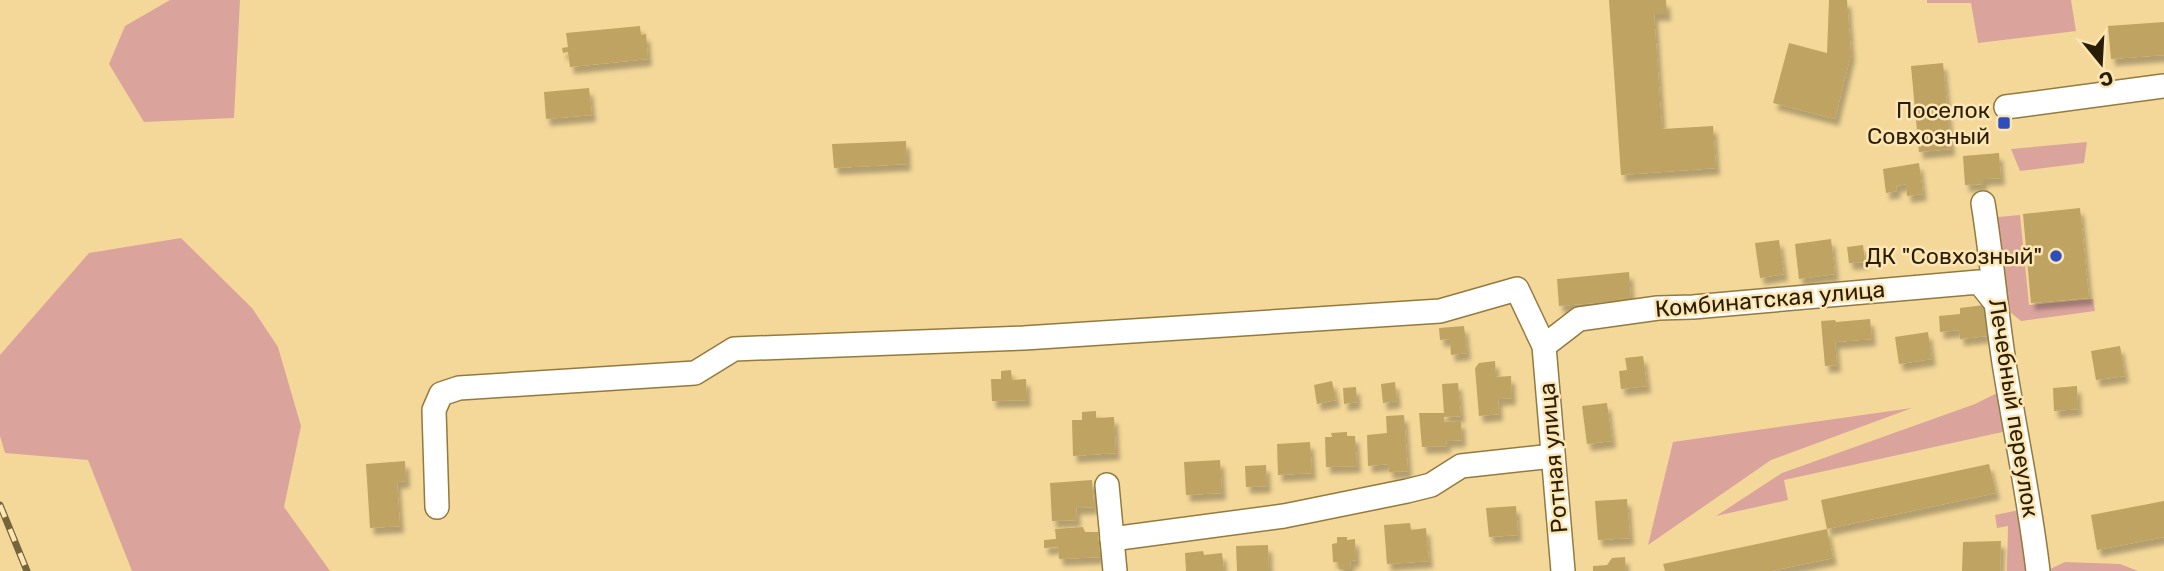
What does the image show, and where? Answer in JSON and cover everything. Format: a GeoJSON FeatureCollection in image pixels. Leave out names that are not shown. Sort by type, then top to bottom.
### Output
{"type":"FeatureCollection","features":[{"type":"Feature","properties":{"kind":"street"},"geometry":{"type":"LineString","coordinates":[[2006,107],[2164,86]]}},
{"type":"Feature","properties":{"kind":"street","name":"Лечебный переулок"},"geometry":{"type":"LineString","coordinates":[[1983,203],[1994,271],[1995,302],[2030,504],[2038,571]]}},
{"type":"Feature","properties":{"kind":"street","name":"Комбинатская улица"},"geometry":{"type":"LineString","coordinates":[[1544,346],[1579,319],[1658,308],[1979,282],[1995,302]]}},
{"type":"Feature","properties":{"kind":"street"},"geometry":{"type":"LineString","coordinates":[[437,506],[434,410],[441,394],[458,388],[695,373],[734,349],[1024,338],[1440,311],[1517,289],[1544,346]]}},
{"type":"Feature","properties":{"kind":"street","name":"Ротная улица"},"geometry":{"type":"LineString","coordinates":[[1544,346],[1563,571]]}},
{"type":"Feature","properties":{"kind":"street"},"geometry":{"type":"LineString","coordinates":[[1112,538],[1284,516],[1431,485],[1461,466],[1553,456]]}},
{"type":"Feature","properties":{"kind":"street"},"geometry":{"type":"LineString","coordinates":[[1107,485],[1115,571]]}},
{"type":"Feature","properties":{"kind":"shaded area"},"geometry":{"type":"Polygon","coordinates":[[[170,0],[240,0],[234,118],[144,122],[109,64],[125,26],[170,0]]]}},
{"type":"Feature","properties":{"kind":"shaded area"},"geometry":{"type":"Polygon","coordinates":[[[1927,0],[2071,0],[2076,31],[1978,43],[1971,3],[1927,3],[1927,0]]]}},
{"type":"Feature","properties":{"kind":"shaded area"},"geometry":{"type":"Polygon","coordinates":[[[2087,142],[2084,163],[2020,171],[2011,149],[2087,142]]]}},
{"type":"Feature","properties":{"kind":"shaded area"},"geometry":{"type":"Polygon","coordinates":[[[2020,215],[2029,305],[2093,299],[2095,311],[2021,321],[2005,308],[1998,217],[2020,215]]]}},
{"type":"Feature","properties":{"kind":"shaded area"},"geometry":{"type":"Polygon","coordinates":[[[181,238],[252,308],[278,347],[301,426],[284,507],[330,571],[132,571],[88,460],[5,453],[0,436],[0,355],[89,253],[181,238]]]}},
{"type":"Feature","properties":{"kind":"shaded area"},"geometry":{"type":"Polygon","coordinates":[[[1999,392],[2007,431],[1784,480],[1788,500],[1716,516],[1782,473],[1975,404],[1999,392]]]}},
{"type":"Feature","properties":{"kind":"shaded area"},"geometry":{"type":"Polygon","coordinates":[[[1912,408],[1771,460],[1648,545],[1673,442],[1912,408]]]}},
{"type":"Feature","properties":{"kind":"shaded area"},"geometry":{"type":"Polygon","coordinates":[[[2024,509],[2029,571],[2007,571],[2008,526],[1997,528],[1995,515],[2024,509]]]}},
{"type":"Feature","properties":{"kind":"shaded area"},"geometry":{"type":"Polygon","coordinates":[[[2065,562],[2120,564],[2138,571],[2046,571],[2065,562]]]}},
{"type":"Feature","properties":{"kind":"building"},"geometry":{"type":"Polygon","coordinates":[[[1609,0],[1666,0],[1667,14],[1654,14],[1662,129],[1713,126],[1716,168],[1621,175],[1609,0]]]}},
{"type":"Feature","properties":{"kind":"building"},"geometry":{"type":"Polygon","coordinates":[[[1829,0],[1847,0],[1851,54],[1835,119],[1773,103],[1789,43],[1827,53],[1829,0]]]}},
{"type":"Feature","properties":{"kind":"building"},"geometry":{"type":"Polygon","coordinates":[[[2164,22],[2164,55],[2111,59],[2108,26],[2164,22]]]}},
{"type":"Feature","properties":{"kind":"building"},"geometry":{"type":"Polygon","coordinates":[[[640,26],[641,35],[646,34],[648,59],[570,67],[568,52],[563,53],[562,48],[568,47],[566,33],[640,26]]]}},
{"type":"Feature","properties":{"kind":"building"},"geometry":{"type":"Polygon","coordinates":[[[1943,63],[1951,149],[1919,152],[1911,66],[1943,63]]]}},
{"type":"Feature","properties":{"kind":"building"},"geometry":{"type":"Polygon","coordinates":[[[589,88],[592,115],[546,119],[544,92],[589,88]]]}},
{"type":"Feature","properties":{"kind":"building"},"geometry":{"type":"Polygon","coordinates":[[[906,141],[907,164],[834,168],[832,144],[906,141]]]}},
{"type":"Feature","properties":{"kind":"building"},"geometry":{"type":"Polygon","coordinates":[[[1999,153],[2001,178],[1983,179],[1983,184],[1965,185],[1963,156],[1999,153]]]}},
{"type":"Feature","properties":{"kind":"building"},"geometry":{"type":"Polygon","coordinates":[[[1919,163],[1923,194],[1907,196],[1906,184],[1896,186],[1897,191],[1886,193],[1883,169],[1919,163]]]}},
{"type":"Feature","properties":{"kind":"building","name":"ДК \"Совхозный\""},"geometry":{"type":"Polygon","coordinates":[[[2080,208],[2089,298],[2031,303],[2023,214],[2080,208]]]}},
{"type":"Feature","properties":{"kind":"building"},"geometry":{"type":"Polygon","coordinates":[[[1831,239],[1835,274],[1799,279],[1795,244],[1831,239]]]}},
{"type":"Feature","properties":{"kind":"building"},"geometry":{"type":"Polygon","coordinates":[[[1779,240],[1784,274],[1760,278],[1755,243],[1779,240]]]}},
{"type":"Feature","properties":{"kind":"building"},"geometry":{"type":"Polygon","coordinates":[[[1863,245],[1865,262],[1849,263],[1847,247],[1863,245]]]}},
{"type":"Feature","properties":{"kind":"building"},"geometry":{"type":"Polygon","coordinates":[[[1629,272],[1631,300],[1559,306],[1557,279],[1629,272]]]}},
{"type":"Feature","properties":{"kind":"building"},"geometry":{"type":"Polygon","coordinates":[[[1984,305],[1987,336],[1960,339],[1959,330],[1940,332],[1939,316],[1960,314],[1960,308],[1984,305]]]}},
{"type":"Feature","properties":{"kind":"building"},"geometry":{"type":"Polygon","coordinates":[[[1870,319],[1872,339],[1835,342],[1837,365],[1825,366],[1821,321],[1870,319]]]}},
{"type":"Feature","properties":{"kind":"building"},"geometry":{"type":"Polygon","coordinates":[[[1464,326],[1467,353],[1451,355],[1450,339],[1440,340],[1439,328],[1464,326]]]}},
{"type":"Feature","properties":{"kind":"building"},"geometry":{"type":"Polygon","coordinates":[[[1928,332],[1932,359],[1899,364],[1895,337],[1928,332]]]}},
{"type":"Feature","properties":{"kind":"building"},"geometry":{"type":"Polygon","coordinates":[[[2120,346],[2125,376],[2096,380],[2091,351],[2120,346]]]}},
{"type":"Feature","properties":{"kind":"building"},"geometry":{"type":"Polygon","coordinates":[[[1643,356],[1647,386],[1621,389],[1619,371],[1627,370],[1625,358],[1643,356]]]}},
{"type":"Feature","properties":{"kind":"building"},"geometry":{"type":"Polygon","coordinates":[[[1495,361],[1496,377],[1511,376],[1512,398],[1498,399],[1499,414],[1479,416],[1475,368],[1479,363],[1495,361]]]}},
{"type":"Feature","properties":{"kind":"building"},"geometry":{"type":"Polygon","coordinates":[[[1011,370],[1012,380],[1026,379],[1027,400],[992,401],[991,379],[1001,379],[1001,371],[1011,370]]]}},
{"type":"Feature","properties":{"kind":"building"},"geometry":{"type":"Polygon","coordinates":[[[1332,381],[1336,400],[1317,404],[1314,385],[1332,381]]]}},
{"type":"Feature","properties":{"kind":"building"},"geometry":{"type":"Polygon","coordinates":[[[1395,382],[1397,401],[1383,403],[1381,384],[1395,382]]]}},
{"type":"Feature","properties":{"kind":"building"},"geometry":{"type":"Polygon","coordinates":[[[1458,383],[1461,416],[1444,417],[1444,422],[1461,421],[1462,440],[1446,441],[1447,446],[1422,447],[1419,413],[1444,413],[1442,384],[1458,383]]]}},
{"type":"Feature","properties":{"kind":"building"},"geometry":{"type":"Polygon","coordinates":[[[2077,386],[2078,409],[2054,411],[2053,388],[2077,386]]]}},
{"type":"Feature","properties":{"kind":"building"},"geometry":{"type":"Polygon","coordinates":[[[1356,387],[1357,402],[1344,404],[1343,388],[1356,387]]]}},
{"type":"Feature","properties":{"kind":"building"},"geometry":{"type":"Polygon","coordinates":[[[1607,403],[1612,441],[1587,444],[1582,406],[1607,403]]]}},
{"type":"Feature","properties":{"kind":"building"},"geometry":{"type":"Polygon","coordinates":[[[1096,411],[1096,418],[1114,417],[1116,453],[1073,456],[1072,420],[1082,420],[1082,412],[1096,411]]]}},
{"type":"Feature","properties":{"kind":"building"},"geometry":{"type":"Polygon","coordinates":[[[1404,415],[1408,471],[1389,472],[1388,464],[1368,466],[1367,435],[1387,433],[1386,416],[1404,415]]]}},
{"type":"Feature","properties":{"kind":"building"},"geometry":{"type":"Polygon","coordinates":[[[1347,432],[1347,436],[1355,436],[1357,466],[1326,467],[1325,437],[1332,437],[1331,433],[1347,432]]]}},
{"type":"Feature","properties":{"kind":"building"},"geometry":{"type":"Polygon","coordinates":[[[1310,442],[1312,473],[1278,475],[1277,444],[1310,442]]]}},
{"type":"Feature","properties":{"kind":"building"},"geometry":{"type":"Polygon","coordinates":[[[1220,460],[1222,493],[1186,495],[1184,462],[1220,460]]]}},
{"type":"Feature","properties":{"kind":"building"},"geometry":{"type":"Polygon","coordinates":[[[405,461],[406,481],[397,482],[400,526],[370,528],[366,464],[405,461]]]}},
{"type":"Feature","properties":{"kind":"building"},"geometry":{"type":"Polygon","coordinates":[[[1989,464],[1996,493],[1827,529],[1821,500],[1989,464]]]}},
{"type":"Feature","properties":{"kind":"building"},"geometry":{"type":"Polygon","coordinates":[[[1266,465],[1267,486],[1246,487],[1245,466],[1266,465]]]}},
{"type":"Feature","properties":{"kind":"building"},"geometry":{"type":"Polygon","coordinates":[[[1092,480],[1094,507],[1076,508],[1077,520],[1052,521],[1050,483],[1092,480]]]}},
{"type":"Feature","properties":{"kind":"building"},"geometry":{"type":"Polygon","coordinates":[[[1627,499],[1630,538],[1598,540],[1595,501],[1627,499]]]}},
{"type":"Feature","properties":{"kind":"building"},"geometry":{"type":"Polygon","coordinates":[[[2164,501],[2164,537],[2097,550],[2091,515],[2164,501]]]}},
{"type":"Feature","properties":{"kind":"building"},"geometry":{"type":"Polygon","coordinates":[[[1516,506],[1518,535],[1489,537],[1486,508],[1516,506]]]}},
{"type":"Feature","properties":{"kind":"building"},"geometry":{"type":"Polygon","coordinates":[[[1410,523],[1411,530],[1426,528],[1429,561],[1387,564],[1384,525],[1410,523]]]}},
{"type":"Feature","properties":{"kind":"building"},"geometry":{"type":"Polygon","coordinates":[[[1083,527],[1085,532],[1098,532],[1100,557],[1059,559],[1058,547],[1044,548],[1044,540],[1056,539],[1055,529],[1083,527]]]}},
{"type":"Feature","properties":{"kind":"building"},"geometry":{"type":"Polygon","coordinates":[[[1827,529],[1833,558],[1771,571],[1665,571],[1663,564],[1827,529]]]}},
{"type":"Feature","properties":{"kind":"building"},"geometry":{"type":"Polygon","coordinates":[[[1337,537],[1355,539],[1356,560],[1350,561],[1351,569],[1339,569],[1338,562],[1333,562],[1332,544],[1337,543],[1337,537]]]}},
{"type":"Feature","properties":{"kind":"building"},"geometry":{"type":"Polygon","coordinates":[[[2001,541],[2000,571],[1962,571],[1963,542],[2001,541]]]}},
{"type":"Feature","properties":{"kind":"building"},"geometry":{"type":"Polygon","coordinates":[[[1268,545],[1269,571],[1237,571],[1236,546],[1268,545]]]}},
{"type":"Feature","properties":{"kind":"building"},"geometry":{"type":"Polygon","coordinates":[[[1203,551],[1204,555],[1222,553],[1224,571],[1186,571],[1185,553],[1203,551]]]}},
{"type":"Feature","properties":{"kind":"building"},"geometry":{"type":"Polygon","coordinates":[[[1625,557],[1626,571],[1593,571],[1593,566],[1607,565],[1612,558],[1625,557]]]}},
{"type":"Feature","properties":{"kind":"railway"},"geometry":{"type":"LineString","coordinates":[[0,505],[27,571]]}},
{"type":"Feature","properties":{"kind":"place","name":"Поселок Совхозный"},"geometry":{"type":"Point","coordinates":[2004,123]}},
{"type":"Feature","properties":{"kind":"place","name":"ДК \"Совхозный\""},"geometry":{"type":"Point","coordinates":[2056,256]}}]}
